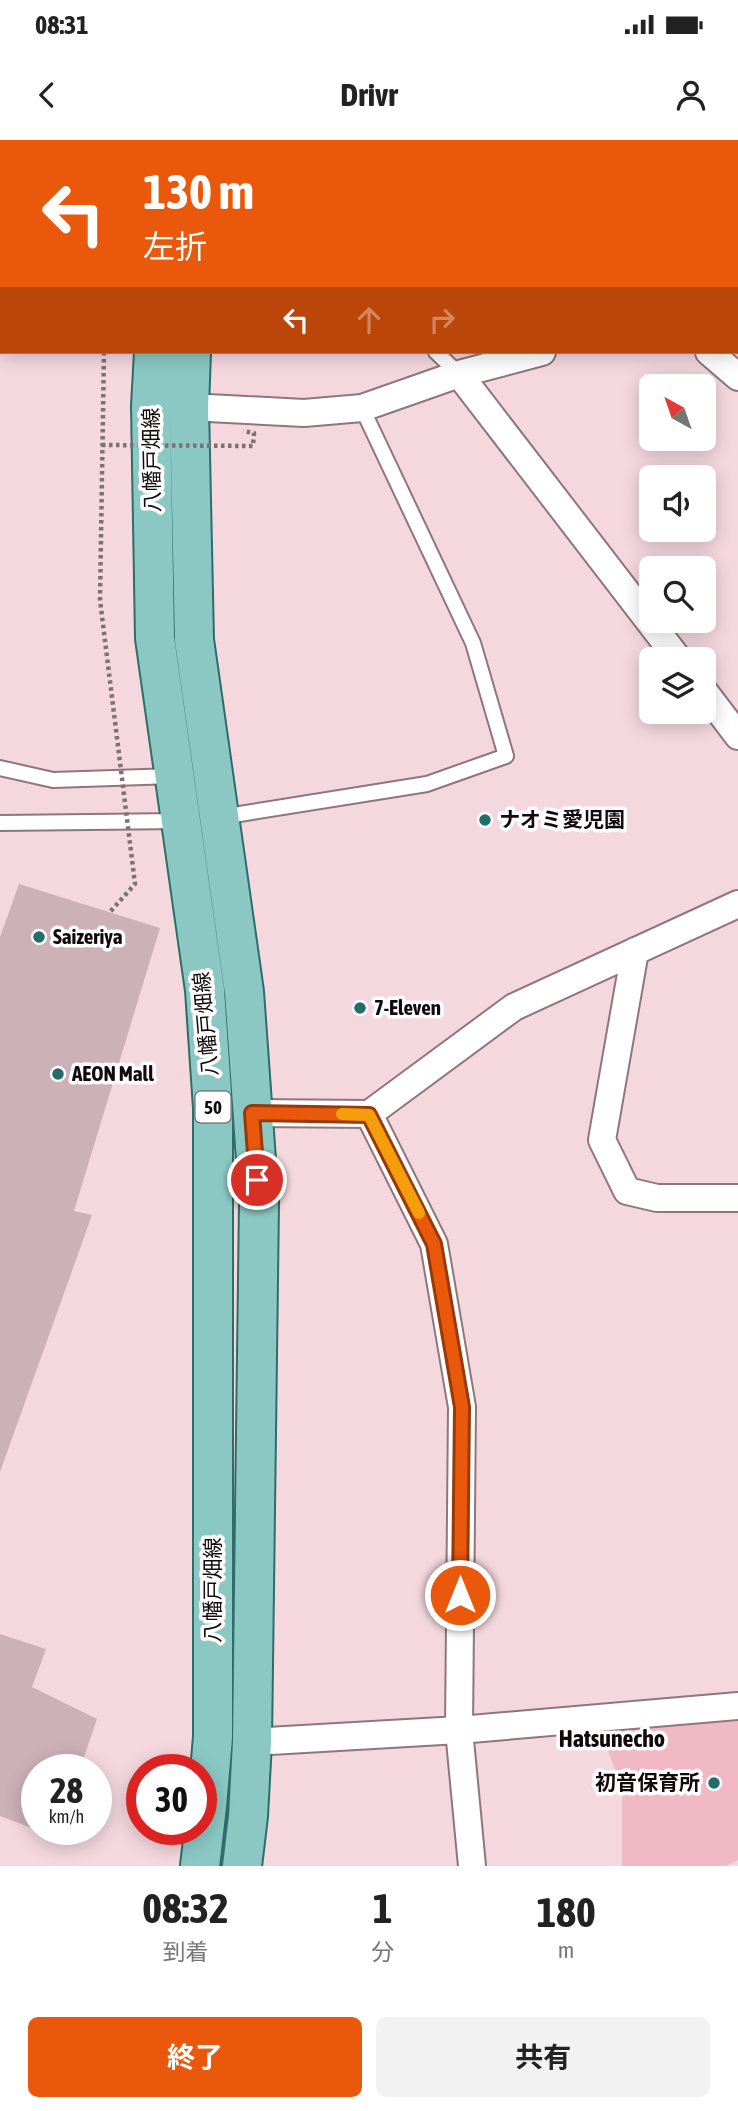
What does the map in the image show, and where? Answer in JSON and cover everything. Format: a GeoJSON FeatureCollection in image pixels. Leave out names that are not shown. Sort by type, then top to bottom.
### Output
{"type":"FeatureCollection","features":[{"type":"Feature","properties":{"kind":"main road","name":"八幡戸畑線"},"geometry":{"type":"LineString","coordinates":[[154,354],[151,406],[155,638],[195,806],[244,992],[259,1202],[252,1742],[242,1866]]}},
{"type":"Feature","properties":{"kind":"main road","name":"八幡戸畑線"},"geometry":{"type":"LineString","coordinates":[[191,354],[189,407],[195,806],[214,1108],[213,1737],[200,1866]]}},
{"type":"Feature","properties":{"kind":"street"},"geometry":{"type":"LineString","coordinates":[[189,407],[304,413],[362,408],[459,374],[534,354]]}},
{"type":"Feature","properties":{"kind":"street"},"geometry":{"type":"LineString","coordinates":[[711,354],[738,377]]}},
{"type":"Feature","properties":{"kind":"street"},"geometry":{"type":"LineString","coordinates":[[459,374],[669,647]]}},
{"type":"Feature","properties":{"kind":"street"},"geometry":{"type":"LineString","coordinates":[[716,707],[738,736]]}},
{"type":"Feature","properties":{"kind":"street"},"geometry":{"type":"LineString","coordinates":[[252,1113],[369,1115],[514,1007],[738,904]]}},
{"type":"Feature","properties":{"kind":"street"},"geometry":{"type":"LineString","coordinates":[[635,951],[602,1140],[627,1191],[657,1198],[738,1198]]}},
{"type":"Feature","properties":{"kind":"street"},"geometry":{"type":"LineString","coordinates":[[369,1115],[434,1244],[462,1407],[459,1730],[471,1866]]}},
{"type":"Feature","properties":{"kind":"street"},"geometry":{"type":"LineString","coordinates":[[252,1742],[459,1730],[738,1706]]}},
{"type":"Feature","properties":{"kind":"lane"},"geometry":{"type":"LineString","coordinates":[[438,354],[459,374]]}},
{"type":"Feature","properties":{"kind":"lane"},"geometry":{"type":"LineString","coordinates":[[0,823],[428,784],[506,757],[473,643],[362,408]]}},
{"type":"Feature","properties":{"kind":"lane"},"geometry":{"type":"LineString","coordinates":[[0,768],[195,806]]}},
{"type":"Feature","properties":{"kind":"path"},"geometry":{"type":"LineString","coordinates":[[104,354],[100,600],[135,884],[110,912]]}},
{"type":"Feature","properties":{"kind":"path"},"geometry":{"type":"LineString","coordinates":[[102,445],[253,446],[254,433],[243,431]]}},
{"type":"Feature","properties":{"kind":"shaded area"},"geometry":{"type":"Polygon","coordinates":[[[738,1718],[738,1860],[726,1866],[622,1866],[622,1787],[600,1731],[738,1718]]]}},
{"type":"Feature","properties":{"kind":"building","name":"AEON Mall"},"geometry":{"type":"Polygon","coordinates":[[[19,884],[160,928],[74,1211],[92,1215],[0,1472],[0,937],[19,884]]]}},
{"type":"Feature","properties":{"kind":"building"},"geometry":{"type":"Polygon","coordinates":[[[0,1634],[46,1649],[32,1687],[97,1719],[85,1754],[21,1754],[21,1824],[0,1816],[0,1634]]]}},
{"type":"Feature","properties":{"kind":"slow traffic"},"geometry":{"type":"LineString","coordinates":[[342,1114],[369,1115],[419,1213]]}},
{"type":"Feature","properties":{"kind":"place","name":"ナオミ愛児園"},"geometry":{"type":"Point","coordinates":[485,820]}},
{"type":"Feature","properties":{"kind":"place","name":"Saizeriya"},"geometry":{"type":"Point","coordinates":[39,937]}},
{"type":"Feature","properties":{"kind":"place","name":"7-Eleven"},"geometry":{"type":"Point","coordinates":[360,1008]}},
{"type":"Feature","properties":{"kind":"place","name":"AEON Mall"},"geometry":{"type":"Point","coordinates":[58,1074]}},
{"type":"Feature","properties":{"kind":"place","name":"初音保育所"},"geometry":{"type":"Point","coordinates":[714,1783]}},
{"type":"Feature","properties":{"kind":"district","name":"Hatsunecho"},"geometry":{"type":"Point","coordinates":[612,1739]}},
{"type":"Feature","properties":{"kind":"route"},"geometry":{"type":"LineString","coordinates":[[257,1180],[252,1113],[369,1115],[434,1244],[462,1407],[460,1595]]}}]}
